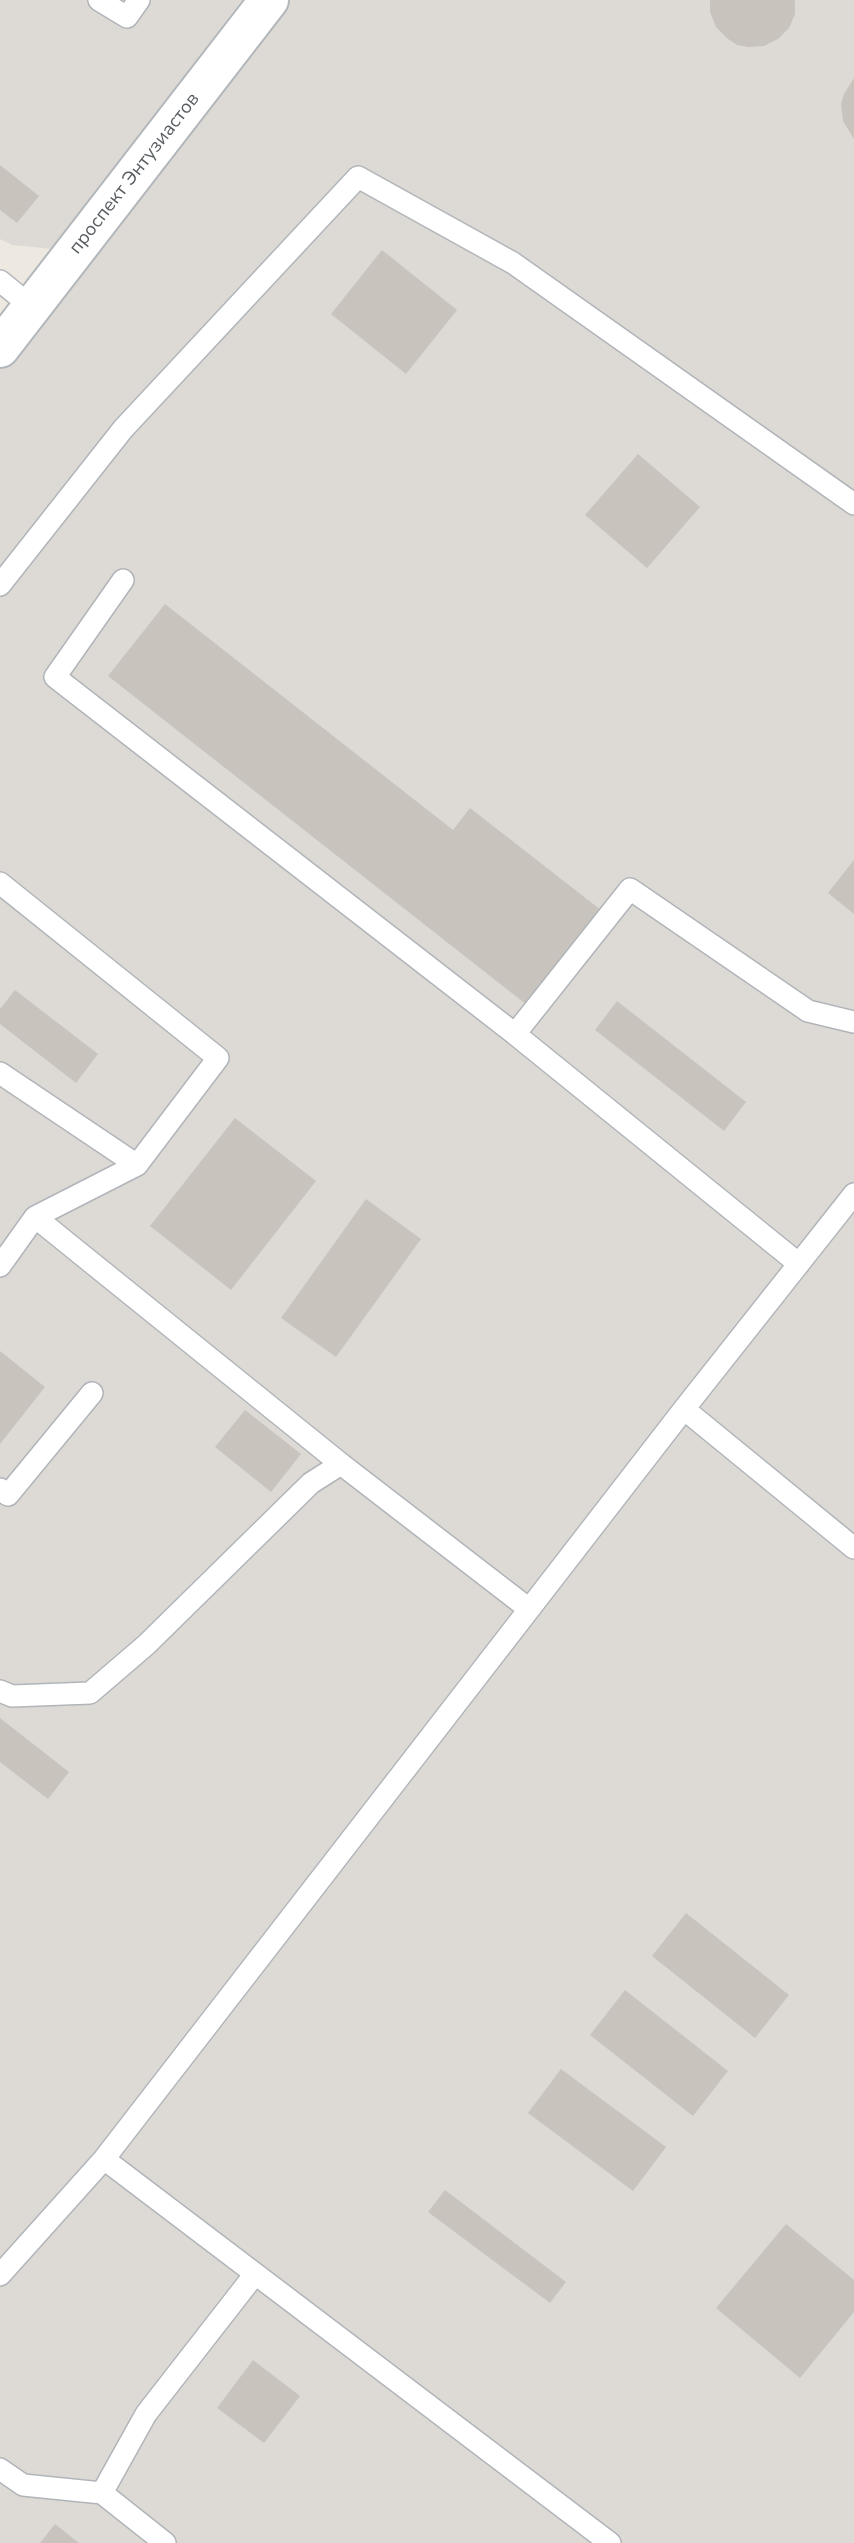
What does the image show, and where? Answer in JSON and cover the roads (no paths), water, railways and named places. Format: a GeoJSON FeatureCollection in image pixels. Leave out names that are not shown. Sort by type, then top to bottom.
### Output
{"type":"FeatureCollection","features":[{"type":"Feature","properties":{"kind":"street","name":"проспект Энтузиастов"},"geometry":{"type":"LineString","coordinates":[[0,348],[269,0]]}},
{"type":"Feature","properties":{"kind":"lane"},"geometry":{"type":"LineString","coordinates":[[99,0],[127,17],[139,0]]}},
{"type":"Feature","properties":{"kind":"lane"},"geometry":{"type":"LineString","coordinates":[[0,585],[123,429],[358,177],[513,263],[854,505]]}},
{"type":"Feature","properties":{"kind":"lane"},"geometry":{"type":"LineString","coordinates":[[0,281],[32,307]]}},
{"type":"Feature","properties":{"kind":"lane"},"geometry":{"type":"LineString","coordinates":[[123,580],[55,677],[515,1034],[799,1264]]}},
{"type":"Feature","properties":{"kind":"lane"},"geometry":{"type":"LineString","coordinates":[[0,883],[219,1058],[137,1165],[35,1217],[0,1266]]}},
{"type":"Feature","properties":{"kind":"lane"},"geometry":{"type":"LineString","coordinates":[[515,1034],[630,889],[808,1011],[854,1022]]}},
{"type":"Feature","properties":{"kind":"lane"},"geometry":{"type":"LineString","coordinates":[[0,1073],[137,1165]]}},
{"type":"Feature","properties":{"kind":"lane"},"geometry":{"type":"LineString","coordinates":[[0,2274],[104,2159],[684,1409],[854,1194]]}},
{"type":"Feature","properties":{"kind":"lane"},"geometry":{"type":"LineString","coordinates":[[35,1217],[341,1464],[529,1609]]}},
{"type":"Feature","properties":{"kind":"lane"},"geometry":{"type":"LineString","coordinates":[[0,1489],[8,1495],[92,1393]]}},
{"type":"Feature","properties":{"kind":"lane"},"geometry":{"type":"LineString","coordinates":[[684,1409],[854,1548]]}},
{"type":"Feature","properties":{"kind":"lane"},"geometry":{"type":"LineString","coordinates":[[0,1691],[12,1696],[90,1693],[146,1645],[311,1483],[341,1464]]}},
{"type":"Feature","properties":{"kind":"lane"},"geometry":{"type":"LineString","coordinates":[[104,2159],[610,2543]]}},
{"type":"Feature","properties":{"kind":"lane"},"geometry":{"type":"LineString","coordinates":[[102,2493],[146,2414],[255,2274]]}},
{"type":"Feature","properties":{"kind":"lane"},"geometry":{"type":"LineString","coordinates":[[0,2469],[23,2485],[102,2493],[165,2543]]}}]}
